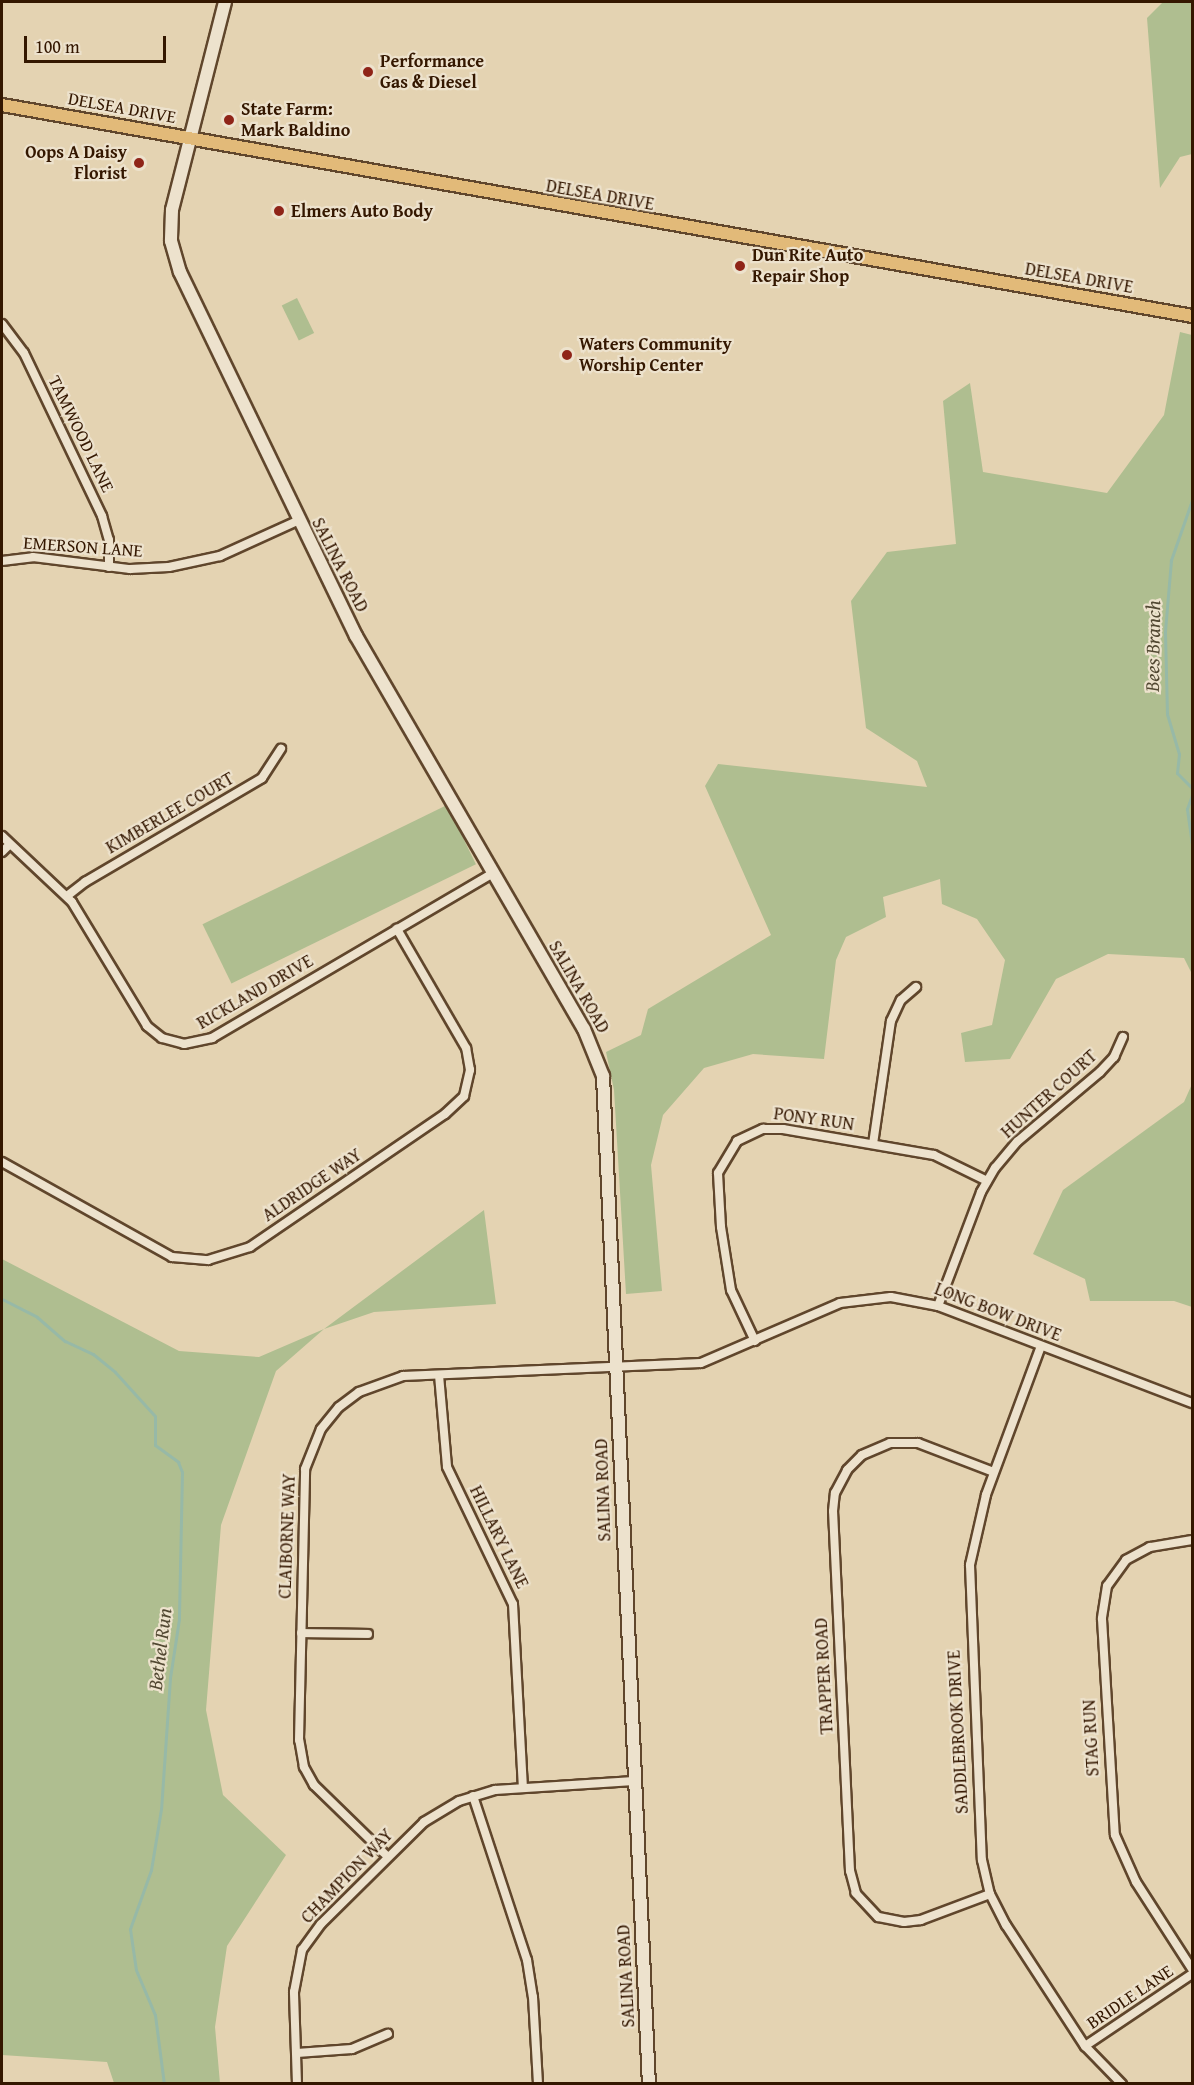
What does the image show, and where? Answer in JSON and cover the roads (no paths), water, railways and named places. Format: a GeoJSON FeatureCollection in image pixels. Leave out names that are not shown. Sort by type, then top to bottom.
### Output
{"type":"FeatureCollection","features":[{"type":"Feature","properties":{"kind":"main road","name":"DELSEA DRIVE"},"geometry":{"type":"LineString","coordinates":[[2,105],[1192,316]]}},
{"type":"Feature","properties":{"kind":"street","name":"SALINA ROAD"},"geometry":{"type":"LineString","coordinates":[[225,2],[187,138],[172,210],[174,255],[297,521],[356,636],[584,1029],[600,1063],[604,1090],[649,2084]]}},
{"type":"Feature","properties":{"kind":"street","name":"TAMWOOD LANE"},"geometry":{"type":"LineString","coordinates":[[2,324],[24,354],[102,516],[109,540],[108,567]]}},
{"type":"Feature","properties":{"kind":"street","name":"EMERSON LANE"},"geometry":{"type":"LineString","coordinates":[[2,561],[41,558],[108,567],[158,568],[202,561],[297,521]]}},
{"type":"Feature","properties":{"kind":"street","name":"KIMBERLEE COURT"},"geometry":{"type":"LineString","coordinates":[[67,896],[85,882],[262,778],[281,749]]}},
{"type":"Feature","properties":{"kind":"street","name":"RICKLAND DRIVE"},"geometry":{"type":"LineString","coordinates":[[2,836],[67,896],[143,1021],[162,1038],[184,1044],[207,1041],[492,874]]}},
{"type":"Feature","properties":{"kind":"street"},"geometry":{"type":"LineString","coordinates":[[2,852],[10,844]]}},
{"type":"Feature","properties":{"kind":"street","name":"ALDRIDGE WAY"},"geometry":{"type":"LineString","coordinates":[[2,1161],[172,1257],[208,1260],[250,1247],[445,1114],[464,1096],[470,1070],[466,1048],[398,929]]}},
{"type":"Feature","properties":{"kind":"street"},"geometry":{"type":"LineString","coordinates":[[873,1144],[891,1022],[901,1000],[916,987]]}},
{"type":"Feature","properties":{"kind":"street","name":"HUNTER COURT"},"geometry":{"type":"LineString","coordinates":[[938,1306],[987,1181],[1018,1141],[1100,1072],[1114,1057],[1123,1037]]}},
{"type":"Feature","properties":{"kind":"street","name":"PONY RUN"},"geometry":{"type":"LineString","coordinates":[[755,1341],[726,1269],[718,1185],[725,1156],[737,1141],[763,1129],[873,1144],[934,1155],[987,1181]]}},
{"type":"Feature","properties":{"kind":"street","name":"LONG BOW DRIVE"},"geometry":{"type":"LineString","coordinates":[[616,1367],[701,1363],[852,1300],[891,1297],[938,1306],[1192,1404]]}},
{"type":"Feature","properties":{"kind":"street","name":"SADDLEBROOK DRIVE"},"geometry":{"type":"LineString","coordinates":[[1041,1346],[978,1520],[968,1587],[981,1848],[990,1894],[1085,2046],[1122,2084]]}},
{"type":"Feature","properties":{"kind":"street","name":"CLAIBORNE WAY"},"geometry":{"type":"LineString","coordinates":[[387,1856],[322,1794],[304,1767],[298,1740],[303,1483],[309,1454],[318,1435],[339,1407],[370,1386],[403,1376],[616,1367]]}},
{"type":"Feature","properties":{"kind":"street","name":"HILLARY LANE"},"geometry":{"type":"LineString","coordinates":[[439,1375],[447,1467],[513,1604],[523,1787]]}},
{"type":"Feature","properties":{"kind":"street","name":"TRAPPER ROAD"},"geometry":{"type":"LineString","coordinates":[[990,1894],[921,1920],[904,1922],[878,1917],[856,1893],[850,1871],[833,1511],[836,1493],[847,1470],[862,1455],[890,1443],[918,1443],[994,1472]]}},
{"type":"Feature","properties":{"kind":"street","name":"STAG RUN"},"geometry":{"type":"LineString","coordinates":[[1192,1540],[1150,1547],[1126,1560],[1107,1586],[1102,1609],[1115,1835],[1129,1869],[1192,1969]]}},
{"type":"Feature","properties":{"kind":"street"},"geometry":{"type":"LineString","coordinates":[[301,1633],[368,1634]]}},
{"type":"Feature","properties":{"kind":"street","name":"CHAMPION WAY"},"geometry":{"type":"LineString","coordinates":[[297,2084],[294,1992],[302,1950],[321,1924],[387,1856],[435,1814],[472,1796],[523,1787],[634,1781]]}},
{"type":"Feature","properties":{"kind":"street"},"geometry":{"type":"LineString","coordinates":[[472,1796],[527,1960],[533,1997],[538,2084]]}},
{"type":"Feature","properties":{"kind":"street","name":"BRIDLE LANE"},"geometry":{"type":"LineString","coordinates":[[1085,2046],[1192,1974]]}},
{"type":"Feature","properties":{"kind":"street"},"geometry":{"type":"LineString","coordinates":[[297,2053],[352,2049],[388,2034]]}},
{"type":"Feature","properties":{"kind":"waterway","name":"Bees Branch"},"geometry":{"type":"LineString","coordinates":[[1192,500],[1171,560],[1165,632],[1167,714],[1179,754],[1177,773],[1192,788]]}},
{"type":"Feature","properties":{"kind":"waterway","name":"Bees Branch"},"geometry":{"type":"LineString","coordinates":[[1192,795],[1187,809],[1192,843]]}},
{"type":"Feature","properties":{"kind":"waterway","name":"Bethel Run"},"geometry":{"type":"LineString","coordinates":[[2,1299],[37,1317],[65,1341],[93,1354],[115,1372],[155,1416],[155,1445],[178,1462],[182,1472],[179,1619],[170,1678],[161,1809],[151,1870],[130,1929],[136,1970],[155,2015],[164,2084]]}},
{"type":"Feature","properties":{"kind":"place","name":"Performance Gas & Diesel"},"geometry":{"type":"Point","coordinates":[368,72]}},
{"type":"Feature","properties":{"kind":"place","name":"State Farm: Mark Baldino"},"geometry":{"type":"Point","coordinates":[229,120]}},
{"type":"Feature","properties":{"kind":"place","name":"Oops A Daisy Florist"},"geometry":{"type":"Point","coordinates":[139,163]}},
{"type":"Feature","properties":{"kind":"place","name":"Elmers Auto Body"},"geometry":{"type":"Point","coordinates":[279,211]}},
{"type":"Feature","properties":{"kind":"place","name":"Dun Rite Auto Repair Shop"},"geometry":{"type":"Point","coordinates":[740,266]}},
{"type":"Feature","properties":{"kind":"place","name":"Waters Community Worship Center"},"geometry":{"type":"Point","coordinates":[567,355]}}]}
